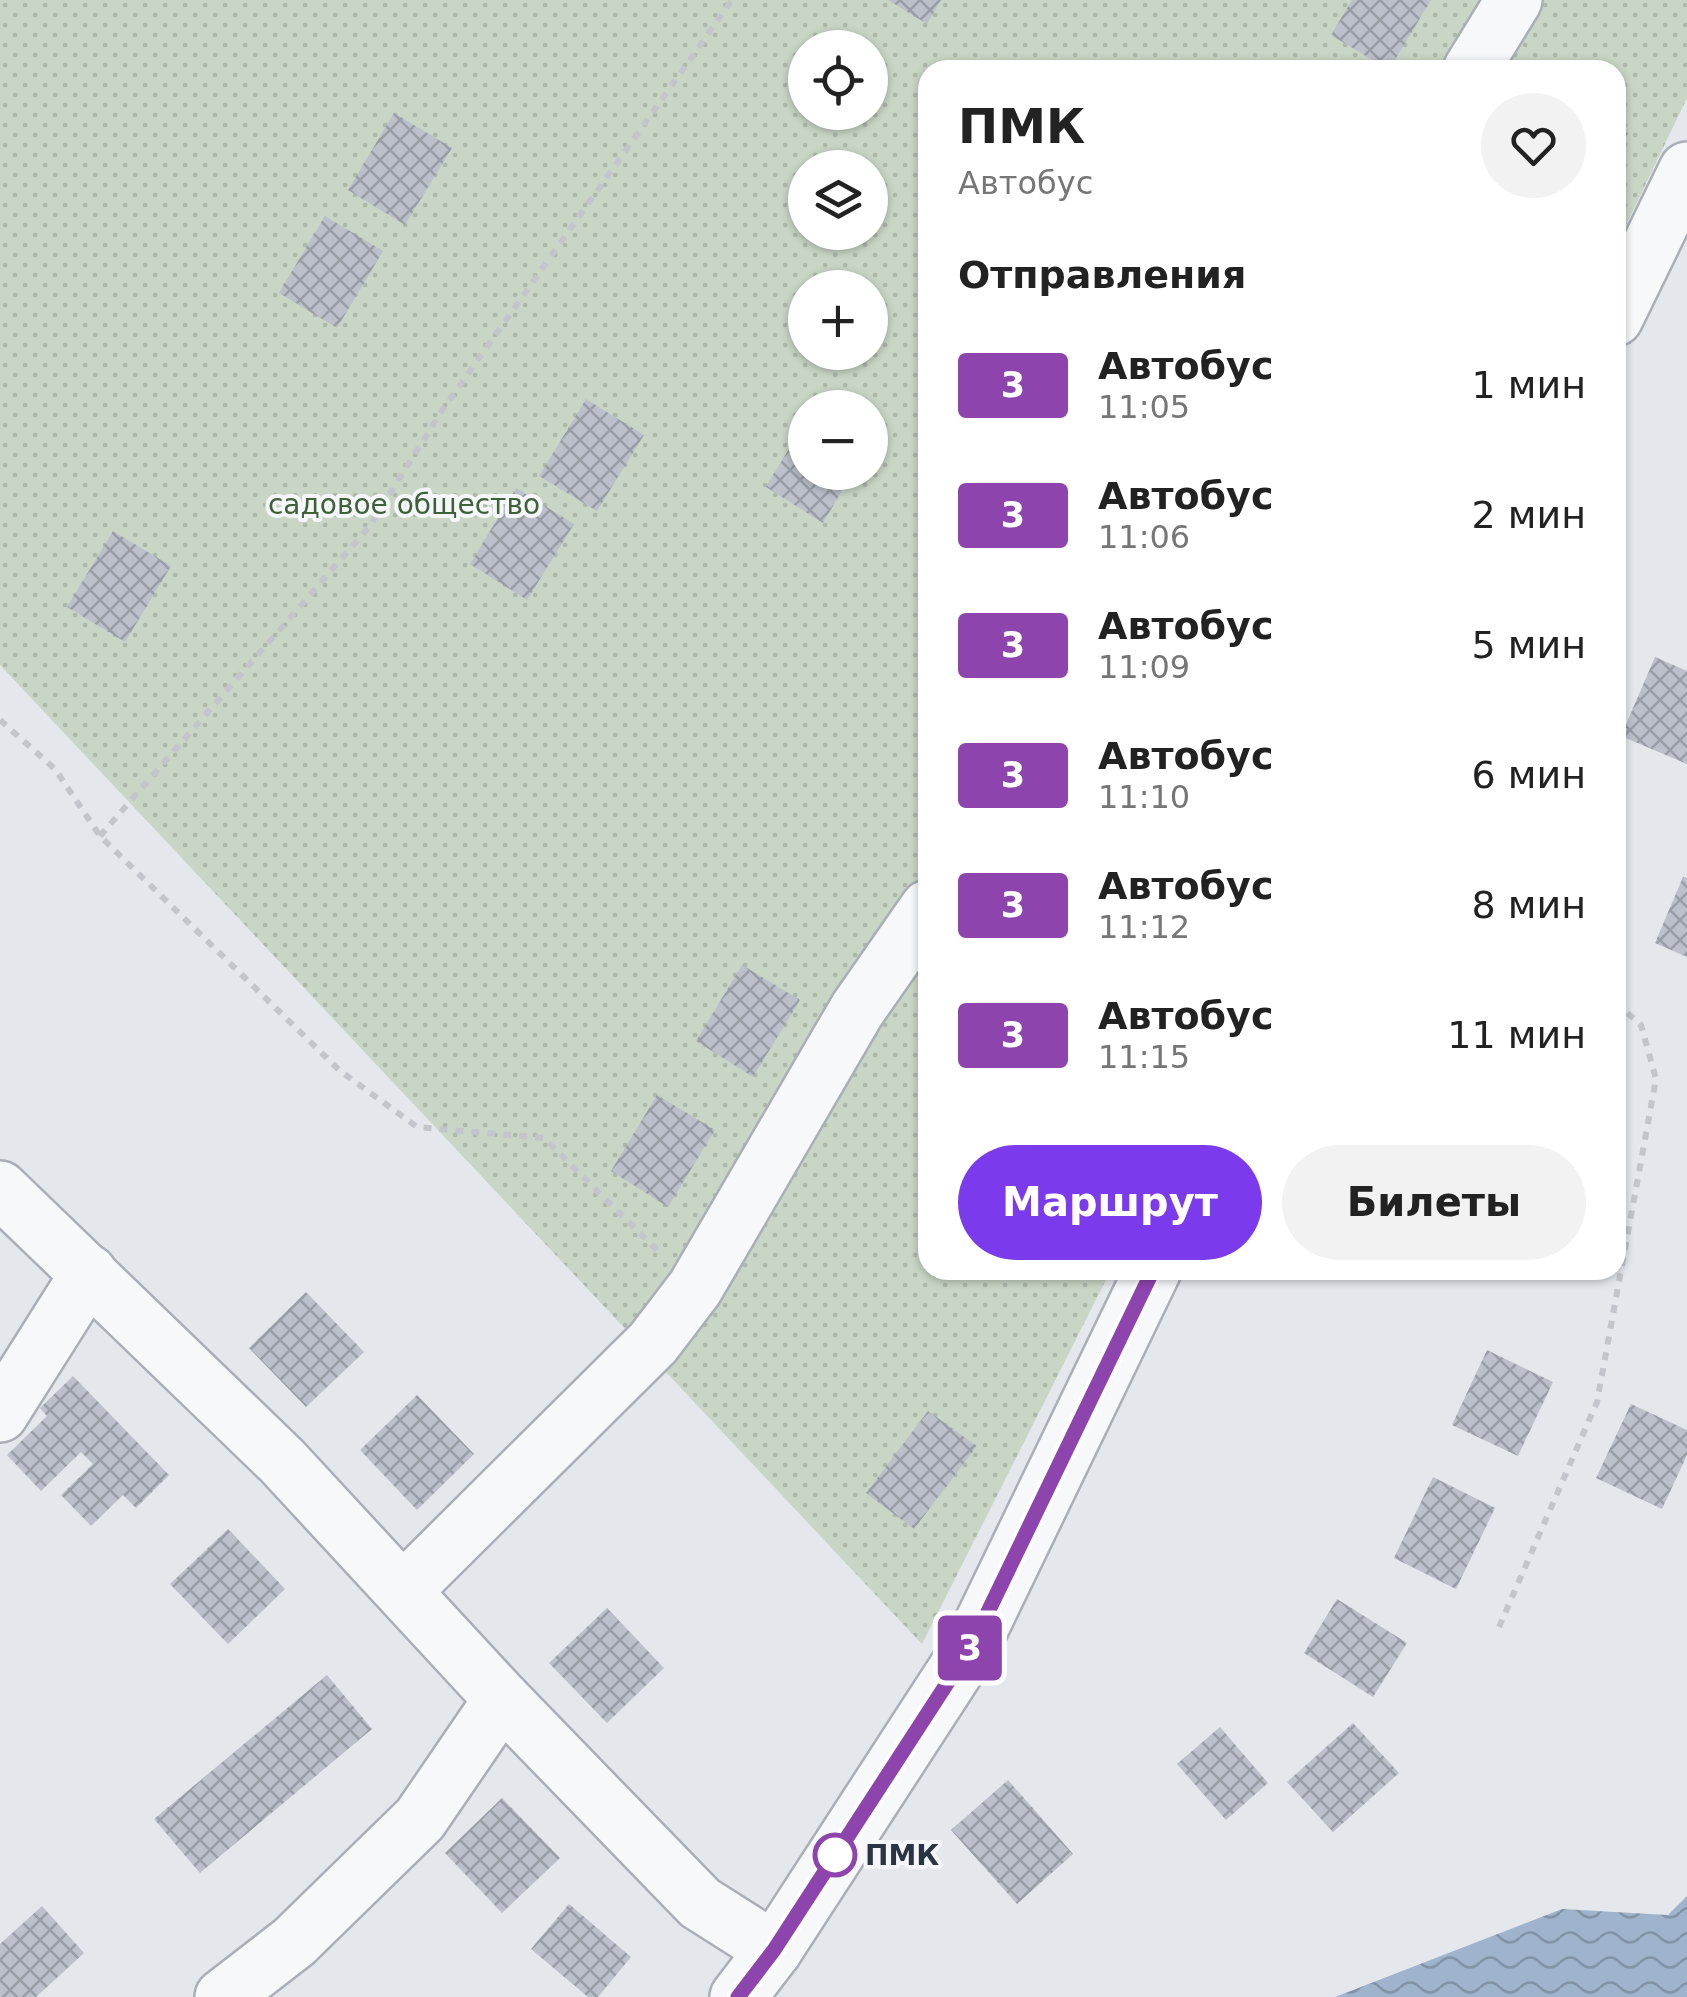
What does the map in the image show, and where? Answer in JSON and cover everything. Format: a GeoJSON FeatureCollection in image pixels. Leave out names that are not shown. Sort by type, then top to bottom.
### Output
{"type":"FeatureCollection","features":[{"type":"Feature","properties":{"kind":"street"},"geometry":{"type":"LineString","coordinates":[[1477,60],[1514,0]]}},
{"type":"Feature","properties":{"kind":"street"},"geometry":{"type":"LineString","coordinates":[[1626,295],[1687,170]]}},
{"type":"Feature","properties":{"kind":"street"},"geometry":{"type":"LineString","coordinates":[[403,1591],[653,1343],[695,1288],[857,1010],[918,922]]}},
{"type":"Feature","properties":{"kind":"street"},"geometry":{"type":"LineString","coordinates":[[0,1189],[282,1461],[502,1699],[700,1903],[774,1950]]}},
{"type":"Feature","properties":{"kind":"street"},"geometry":{"type":"LineString","coordinates":[[0,1414],[89,1273]]}},
{"type":"Feature","properties":{"kind":"street"},"geometry":{"type":"LineString","coordinates":[[738,1997],[774,1950],[972,1645],[1148,1280]]}},
{"type":"Feature","properties":{"kind":"street"},"geometry":{"type":"LineString","coordinates":[[222,1997],[294,1942],[420,1819],[502,1699]]}},
{"type":"Feature","properties":{"kind":"path"},"geometry":{"type":"LineString","coordinates":[[100,836],[369,527],[444,409],[732,0]]}},
{"type":"Feature","properties":{"kind":"path"},"geometry":{"type":"LineString","coordinates":[[0,720],[55,769],[100,836],[339,1070],[418,1127],[544,1138],[695,1288]]}},
{"type":"Feature","properties":{"kind":"path"},"geometry":{"type":"LineString","coordinates":[[1626,1012],[1641,1025],[1656,1079],[1626,1243]]}},
{"type":"Feature","properties":{"kind":"path"},"geometry":{"type":"LineString","coordinates":[[1500,1628],[1597,1402],[1619,1280]]}},
{"type":"Feature","properties":{"kind":"green space","name":"садовое общество"},"geometry":{"type":"Polygon","coordinates":[[[0,0],[1687,0],[1687,98],[1626,225],[1626,60],[918,60],[918,1280],[1106,1280],[922,1644],[0,665],[0,0]]]}},
{"type":"Feature","properties":{"kind":"water"},"geometry":{"type":"Polygon","coordinates":[[[1687,1896],[1687,1997],[1335,1997],[1562,1909],[1668,1915],[1687,1896]]]}},
{"type":"Feature","properties":{"kind":"building"},"geometry":{"type":"Polygon","coordinates":[[[888,0],[941,0],[927,24],[888,0]]]}},
{"type":"Feature","properties":{"kind":"building"},"geometry":{"type":"Polygon","coordinates":[[[1352,0],[1431,0],[1395,60],[1372,60],[1331,35],[1352,0]]]}},
{"type":"Feature","properties":{"kind":"building"},"geometry":{"type":"Polygon","coordinates":[[[394,113],[452,148],[405,225],[348,190],[394,113]]]}},
{"type":"Feature","properties":{"kind":"building"},"geometry":{"type":"Polygon","coordinates":[[[325,216],[383,251],[337,328],[279,293],[325,216]]]}},
{"type":"Feature","properties":{"kind":"building"},"geometry":{"type":"Polygon","coordinates":[[[586,399],[644,435],[597,511],[539,476],[586,399]]]}},
{"type":"Feature","properties":{"kind":"building"},"geometry":{"type":"Polygon","coordinates":[[[788,450],[788,490],[842,490],[823,523],[766,487],[788,450]]]}},
{"type":"Feature","properties":{"kind":"building"},"geometry":{"type":"Polygon","coordinates":[[[516,488],[574,524],[527,600],[470,564],[516,488]]]}},
{"type":"Feature","properties":{"kind":"building"},"geometry":{"type":"Polygon","coordinates":[[[113,531],[171,566],[125,642],[67,607],[113,531]]]}},
{"type":"Feature","properties":{"kind":"building"},"geometry":{"type":"Polygon","coordinates":[[[1655,657],[1687,671],[1687,764],[1626,738],[1626,724],[1655,657]]]}},
{"type":"Feature","properties":{"kind":"building"},"geometry":{"type":"Polygon","coordinates":[[[1683,877],[1687,878],[1687,957],[1655,943],[1683,877]]]}},
{"type":"Feature","properties":{"kind":"building"},"geometry":{"type":"Polygon","coordinates":[[[742,965],[800,1000],[753,1077],[696,1041],[742,965]]]}},
{"type":"Feature","properties":{"kind":"building"},"geometry":{"type":"Polygon","coordinates":[[[657,1095],[715,1130],[668,1207],[611,1171],[657,1095]]]}},
{"type":"Feature","properties":{"kind":"building"},"geometry":{"type":"Polygon","coordinates":[[[306,1292],[364,1352],[306,1407],[249,1348],[306,1292]]]}},
{"type":"Feature","properties":{"kind":"building"},"geometry":{"type":"Polygon","coordinates":[[[1487,1350],[1553,1382],[1518,1456],[1452,1425],[1487,1350]]]}},
{"type":"Feature","properties":{"kind":"building"},"geometry":{"type":"Polygon","coordinates":[[[73,1376],[169,1475],[136,1508],[123,1495],[91,1526],[61,1495],[93,1464],[81,1452],[41,1491],[7,1455],[47,1416],[40,1408],[73,1376]]]}},
{"type":"Feature","properties":{"kind":"building"},"geometry":{"type":"Polygon","coordinates":[[[417,1395],[474,1454],[417,1510],[360,1450],[417,1395]]]}},
{"type":"Feature","properties":{"kind":"building"},"geometry":{"type":"Polygon","coordinates":[[[1631,1404],[1687,1430],[1687,1455],[1662,1509],[1596,1478],[1631,1404]]]}},
{"type":"Feature","properties":{"kind":"building"},"geometry":{"type":"Polygon","coordinates":[[[928,1411],[977,1446],[914,1529],[866,1493],[928,1411]]]}},
{"type":"Feature","properties":{"kind":"building"},"geometry":{"type":"Polygon","coordinates":[[[1433,1477],[1495,1508],[1456,1589],[1394,1558],[1433,1477]]]}},
{"type":"Feature","properties":{"kind":"building"},"geometry":{"type":"Polygon","coordinates":[[[228,1529],[285,1589],[228,1644],[170,1584],[228,1529]]]}},
{"type":"Feature","properties":{"kind":"building"},"geometry":{"type":"Polygon","coordinates":[[[1337,1599],[1407,1643],[1373,1697],[1304,1653],[1337,1599]]]}},
{"type":"Feature","properties":{"kind":"building"},"geometry":{"type":"Polygon","coordinates":[[[607,1608],[664,1668],[607,1723],[549,1663],[607,1608]]]}},
{"type":"Feature","properties":{"kind":"building"},"geometry":{"type":"Polygon","coordinates":[[[327,1675],[372,1729],[200,1873],[154,1819],[327,1675]]]}},
{"type":"Feature","properties":{"kind":"building"},"geometry":{"type":"Polygon","coordinates":[[[1353,1723],[1399,1773],[1333,1832],[1287,1782],[1353,1723]]]}},
{"type":"Feature","properties":{"kind":"building"},"geometry":{"type":"Polygon","coordinates":[[[1220,1727],[1268,1783],[1226,1820],[1177,1764],[1220,1727]]]}},
{"type":"Feature","properties":{"kind":"building"},"geometry":{"type":"Polygon","coordinates":[[[1008,1780],[1073,1854],[1017,1904],[951,1830],[1008,1780]]]}},
{"type":"Feature","properties":{"kind":"building"},"geometry":{"type":"Polygon","coordinates":[[[502,1798],[560,1858],[502,1913],[445,1853],[502,1798]]]}},
{"type":"Feature","properties":{"kind":"building"},"geometry":{"type":"Polygon","coordinates":[[[569,1904],[631,1957],[598,1997],[588,1997],[531,1949],[569,1904]]]}},
{"type":"Feature","properties":{"kind":"building"},"geometry":{"type":"Polygon","coordinates":[[[42,1906],[84,1953],[36,1997],[0,1997],[0,1944],[42,1906]]]}},
{"type":"Feature","properties":{"kind":"bus line","name":"3"},"geometry":{"type":"LineString","coordinates":[[738,1997],[774,1950],[972,1645],[1148,1280]]}},
{"type":"Feature","properties":{"kind":"place","name":"ПМК"},"geometry":{"type":"Point","coordinates":[835,1855]}}]}
